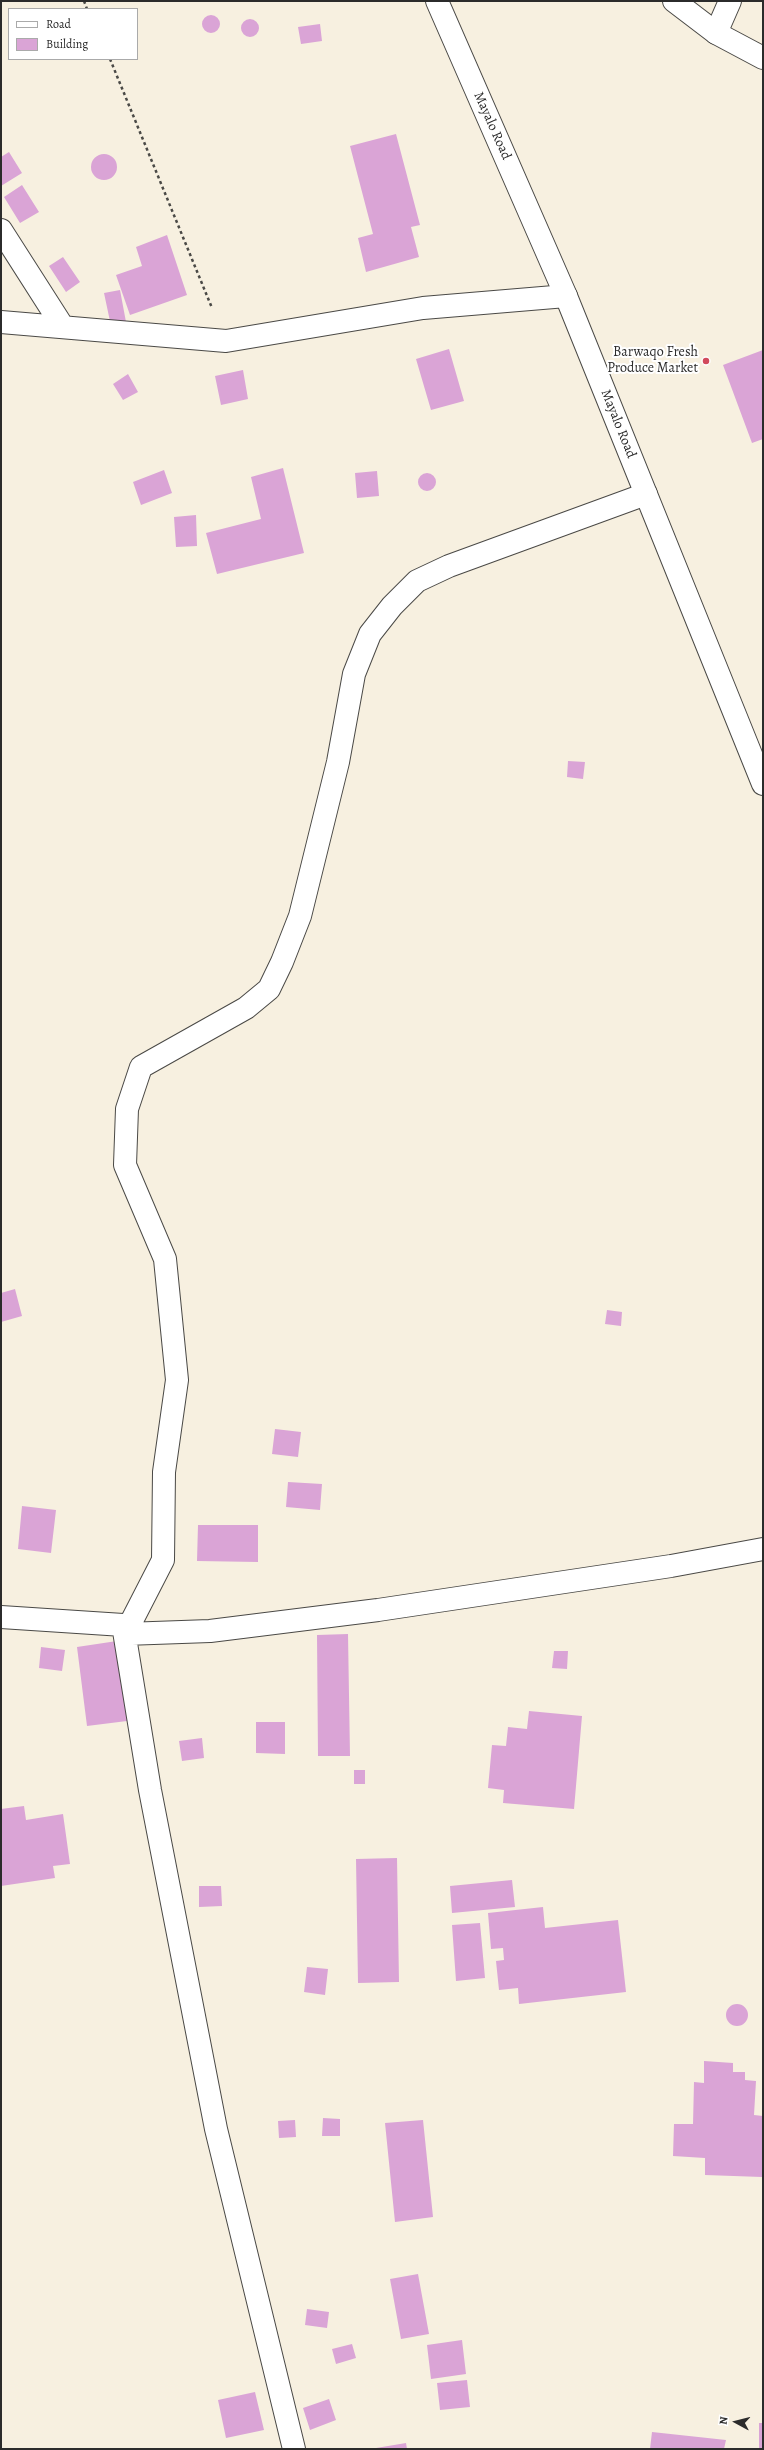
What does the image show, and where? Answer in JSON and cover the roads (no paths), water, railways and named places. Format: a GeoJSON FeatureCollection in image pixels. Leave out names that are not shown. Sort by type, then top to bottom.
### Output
{"type":"FeatureCollection","features":[{"type":"Feature","properties":{"kind":"street","name":"Mayalo Road"},"geometry":{"type":"LineString","coordinates":[[437,1],[566,296],[763,784]]}},
{"type":"Feature","properties":{"kind":"street"},"geometry":{"type":"LineString","coordinates":[[674,1],[716,32],[763,58]]}},
{"type":"Feature","properties":{"kind":"street"},"geometry":{"type":"LineString","coordinates":[[716,32],[730,1]]}},
{"type":"Feature","properties":{"kind":"street"},"geometry":{"type":"LineString","coordinates":[[1,230],[63,327]]}},
{"type":"Feature","properties":{"kind":"street"},"geometry":{"type":"LineString","coordinates":[[1,322],[226,341],[423,308],[566,296]]}},
{"type":"Feature","properties":{"kind":"street"},"geometry":{"type":"LineString","coordinates":[[125,1634],[163,1560],[164,1472],[178,1380],[165,1259],[125,1165],[127,1109],[141,1067],[246,1008],[269,988],[282,962],[300,916],[338,762],[354,674],[370,634],[392,606],[417,582],[449,566],[646,494]]}},
{"type":"Feature","properties":{"kind":"street"},"geometry":{"type":"LineString","coordinates":[[125,1634],[210,1631],[386,1609],[648,1569],[763,1549]]}},
{"type":"Feature","properties":{"kind":"street"},"geometry":{"type":"LineString","coordinates":[[1,1617],[124,1625],[150,1790],[216,2129],[294,2449]]}},
{"type":"Feature","properties":{"kind":"place","name":"Barwaqo Fresh Produce Market"},"geometry":{"type":"Point","coordinates":[706,361]}}]}
